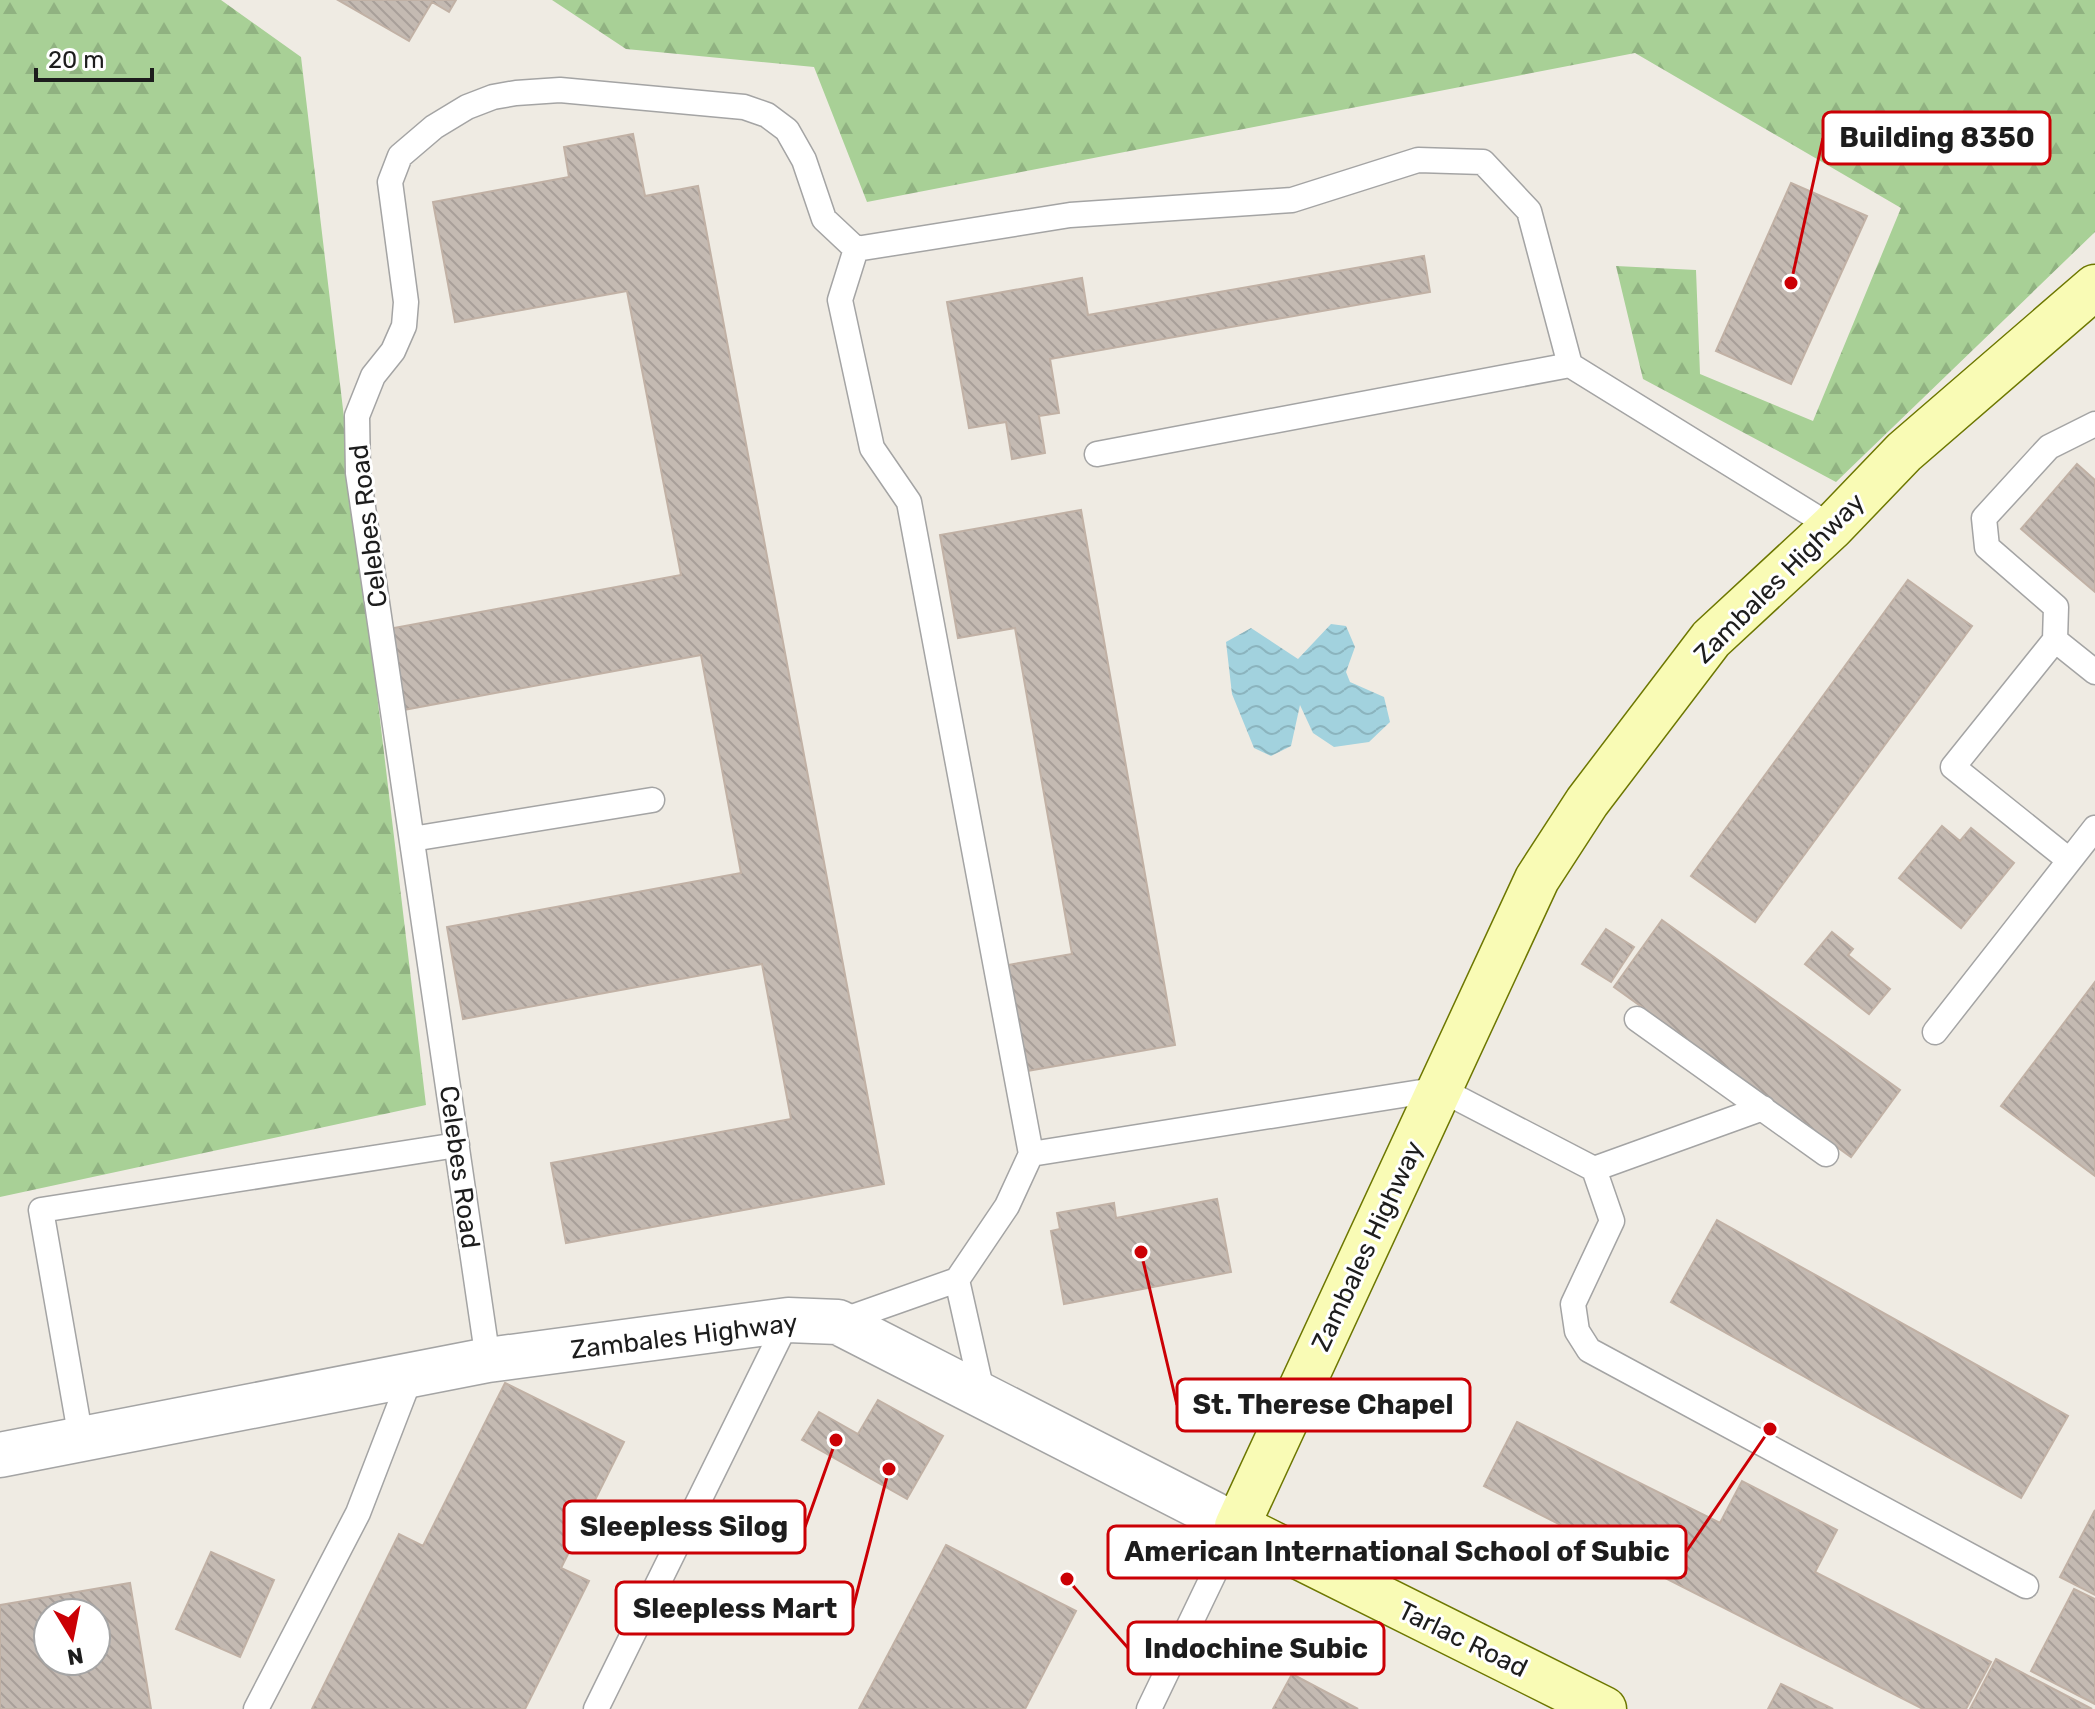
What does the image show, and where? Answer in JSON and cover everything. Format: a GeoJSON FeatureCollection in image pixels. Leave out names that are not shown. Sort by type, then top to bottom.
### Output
{"type":"FeatureCollection","features":[{"type":"Feature","properties":{"kind":"main road","name":"Zambales Highway"},"geometry":{"type":"LineString","coordinates":[[1237,1526],[1537,879],[1587,802],[1711,639],[1832,527],[1904,452],[2095,287]]}},
{"type":"Feature","properties":{"kind":"main road","name":"Tarlac Road"},"geometry":{"type":"LineString","coordinates":[[1237,1526],[1604,1709]]}},
{"type":"Feature","properties":{"kind":"street","name":"Zambales Highway"},"geometry":{"type":"LineString","coordinates":[[0,1455],[488,1360],[788,1320],[838,1322],[1237,1526]]}},
{"type":"Feature","properties":{"kind":"lane","name":"Celebes Road"},"geometry":{"type":"LineString","coordinates":[[488,1360],[358,473],[357,416],[373,376],[393,351],[404,326],[406,302],[390,182],[400,156],[434,127],[467,107],[493,97],[560,90],[744,107],[767,115],[787,130],[804,160],[824,219],[856,249]]}},
{"type":"Feature","properties":{"kind":"lane"},"geometry":{"type":"LineString","coordinates":[[838,1322],[957,1280],[1007,1206],[1031,1154],[909,502],[872,448],[840,300],[856,249],[1070,215],[1292,200],[1418,160],[1483,162],[1529,211],[1570,365]]}},
{"type":"Feature","properties":{"kind":"lane"},"geometry":{"type":"LineString","coordinates":[[1097,454],[1570,365],[1832,527]]}},
{"type":"Feature","properties":{"kind":"lane"},"geometry":{"type":"LineString","coordinates":[[2069,860],[1953,767],[2055,640],[2056,607],[1987,547],[1984,518],[2049,447],[2095,424]]}},
{"type":"Feature","properties":{"kind":"lane"},"geometry":{"type":"LineString","coordinates":[[2055,640],[2095,672]]}},
{"type":"Feature","properties":{"kind":"lane"},"geometry":{"type":"LineString","coordinates":[[412,839],[652,800]]}},
{"type":"Feature","properties":{"kind":"lane"},"geometry":{"type":"LineString","coordinates":[[1935,1032],[2095,828]]}},
{"type":"Feature","properties":{"kind":"lane"},"geometry":{"type":"LineString","coordinates":[[1637,1019],[1826,1154]]}},
{"type":"Feature","properties":{"kind":"lane"},"geometry":{"type":"LineString","coordinates":[[1031,1154],[1440,1089],[1594,1169],[1612,1221],[1573,1304],[1577,1331],[1589,1350],[2026,1586]]}},
{"type":"Feature","properties":{"kind":"lane"},"geometry":{"type":"LineString","coordinates":[[1594,1169],[1763,1108]]}},
{"type":"Feature","properties":{"kind":"lane"},"geometry":{"type":"LineString","coordinates":[[81,1439],[41,1210],[457,1145]]}},
{"type":"Feature","properties":{"kind":"lane"},"geometry":{"type":"LineString","coordinates":[[957,1280],[983,1396]]}},
{"type":"Feature","properties":{"kind":"lane"},"geometry":{"type":"LineString","coordinates":[[596,1709],[788,1320]]}},
{"type":"Feature","properties":{"kind":"lane"},"geometry":{"type":"LineString","coordinates":[[256,1709],[358,1513],[412,1373]]}},
{"type":"Feature","properties":{"kind":"lane"},"geometry":{"type":"LineString","coordinates":[[1149,1709],[1237,1526]]}},
{"type":"Feature","properties":{"kind":"green space"},"geometry":{"type":"Polygon","coordinates":[[[0,0],[221,0],[301,57],[426,1105],[0,1197],[0,0]]]}},
{"type":"Feature","properties":{"kind":"green space"},"geometry":{"type":"Polygon","coordinates":[[[552,0],[2095,0],[2095,232],[1836,482],[1643,379],[1616,266],[1696,270],[1700,374],[1813,421],[1901,208],[1635,53],[867,202],[814,67],[626,49],[552,0]]]}},
{"type":"Feature","properties":{"kind":"water"},"geometry":{"type":"Polygon","coordinates":[[[1331,624],[1346,626],[1355,647],[1346,672],[1350,682],[1384,697],[1390,722],[1369,742],[1334,747],[1313,733],[1300,705],[1291,746],[1271,756],[1254,748],[1232,694],[1226,642],[1251,628],[1298,659],[1331,624]]]}},
{"type":"Feature","properties":{"kind":"building"},"geometry":{"type":"Polygon","coordinates":[[[338,0],[456,0],[449,12],[432,2],[409,41],[338,0]]]}},
{"type":"Feature","properties":{"kind":"building"},"geometry":{"type":"Polygon","coordinates":[[[633,134],[645,196],[698,186],[884,1184],[566,1243],[551,1163],[791,1119],[762,964],[463,1019],[447,927],[741,873],[701,655],[398,711],[383,630],[681,575],[627,291],[455,322],[433,202],[569,177],[564,147],[633,134]]]}},
{"type":"Feature","properties":{"kind":"building"},"geometry":{"type":"Polygon","coordinates":[[[1791,183],[1867,216],[1791,384],[1716,351],[1791,183]]]}},
{"type":"Feature","properties":{"kind":"building"},"geometry":{"type":"Polygon","coordinates":[[[1424,256],[1430,292],[1050,359],[1059,413],[1039,416],[1045,453],[1012,459],[1006,422],[969,428],[947,302],[1082,278],[1088,315],[1424,256]]]}},
{"type":"Feature","properties":{"kind":"building"},"geometry":{"type":"Polygon","coordinates":[[[2077,464],[2095,480],[2095,592],[2021,529],[2077,464]]]}},
{"type":"Feature","properties":{"kind":"building"},"geometry":{"type":"Polygon","coordinates":[[[1081,510],[1175,1045],[1027,1071],[1008,965],[1072,954],[1015,628],[958,638],[940,535],[1081,510]]]}},
{"type":"Feature","properties":{"kind":"building"},"geometry":{"type":"Polygon","coordinates":[[[1908,580],[1972,626],[1755,922],[1691,876],[1908,580]]]}},
{"type":"Feature","properties":{"kind":"building"},"geometry":{"type":"Polygon","coordinates":[[[1942,826],[1960,841],[1971,828],[2014,863],[1961,928],[1899,878],[1942,826]]]}},
{"type":"Feature","properties":{"kind":"building"},"geometry":{"type":"Polygon","coordinates":[[[1662,920],[1900,1090],[1851,1157],[1614,987],[1662,920]]]}},
{"type":"Feature","properties":{"kind":"building"},"geometry":{"type":"Polygon","coordinates":[[[1606,929],[1634,947],[1611,982],[1582,964],[1606,929]]]}},
{"type":"Feature","properties":{"kind":"building"},"geometry":{"type":"Polygon","coordinates":[[[1832,932],[1853,949],[1848,955],[1890,989],[1869,1014],[1805,964],[1832,932]]]}},
{"type":"Feature","properties":{"kind":"building"},"geometry":{"type":"Polygon","coordinates":[[[2095,982],[2095,1176],[2001,1106],[2095,982]]]}},
{"type":"Feature","properties":{"kind":"building"},"geometry":{"type":"Polygon","coordinates":[[[1217,1199],[1231,1272],[1064,1304],[1051,1231],[1060,1229],[1057,1213],[1114,1203],[1116,1218],[1217,1199]]]}},
{"type":"Feature","properties":{"kind":"building"},"geometry":{"type":"Polygon","coordinates":[[[1717,1220],[2068,1416],[2021,1498],[1671,1302],[1717,1220]]]}},
{"type":"Feature","properties":{"kind":"building"},"geometry":{"type":"Polygon","coordinates":[[[505,1383],[624,1442],[561,1568],[589,1581],[525,1709],[312,1709],[399,1534],[423,1546],[505,1383]]]}},
{"type":"Feature","properties":{"kind":"building"},"geometry":{"type":"Polygon","coordinates":[[[878,1400],[943,1436],[907,1499],[802,1440],[819,1412],[858,1434],[878,1400]]]}},
{"type":"Feature","properties":{"kind":"building"},"geometry":{"type":"Polygon","coordinates":[[[1517,1422],[1720,1523],[1742,1481],[1837,1530],[1815,1572],[1991,1662],[1966,1709],[1923,1709],[1484,1486],[1517,1422]]]}},
{"type":"Feature","properties":{"kind":"building"},"geometry":{"type":"Polygon","coordinates":[[[2095,1510],[2095,1595],[2060,1577],[2095,1510]]]}},
{"type":"Feature","properties":{"kind":"building"},"geometry":{"type":"Polygon","coordinates":[[[946,1545],[1076,1611],[1025,1709],[859,1709],[946,1545]]]}},
{"type":"Feature","properties":{"kind":"building"},"geometry":{"type":"Polygon","coordinates":[[[211,1552],[274,1580],[240,1657],[176,1629],[211,1552]]]}},
{"type":"Feature","properties":{"kind":"building"},"geometry":{"type":"Polygon","coordinates":[[[130,1583],[151,1709],[0,1709],[0,1605],[32,1600],[32,1677],[112,1677],[112,1597],[47,1597],[130,1583]]]}},
{"type":"Feature","properties":{"kind":"building"},"geometry":{"type":"Polygon","coordinates":[[[2074,1589],[2095,1599],[2095,1704],[2031,1671],[2074,1589]]]}},
{"type":"Feature","properties":{"kind":"building"},"geometry":{"type":"Polygon","coordinates":[[[1996,1659],[2092,1709],[1970,1709],[1996,1659]]]}},
{"type":"Feature","properties":{"kind":"building"},"geometry":{"type":"Polygon","coordinates":[[[1292,1674],[1358,1709],[1273,1709],[1292,1674]]]}},
{"type":"Feature","properties":{"kind":"building"},"geometry":{"type":"Polygon","coordinates":[[[1781,1684],[1833,1709],[1768,1709],[1781,1684]]]}},
{"type":"Feature","properties":{"kind":"place","name":"Building 8350"},"geometry":{"type":"Point","coordinates":[1791,283]}},
{"type":"Feature","properties":{"kind":"place","name":"St. Therese Chapel"},"geometry":{"type":"Point","coordinates":[1141,1252]}},
{"type":"Feature","properties":{"kind":"place","name":"American International School of Subic"},"geometry":{"type":"Point","coordinates":[1770,1429]}},
{"type":"Feature","properties":{"kind":"place","name":"Sleepless Silog"},"geometry":{"type":"Point","coordinates":[836,1440]}},
{"type":"Feature","properties":{"kind":"place","name":"Sleepless Mart"},"geometry":{"type":"Point","coordinates":[889,1469]}},
{"type":"Feature","properties":{"kind":"place","name":"Indochine Subic"},"geometry":{"type":"Point","coordinates":[1067,1579]}}]}
